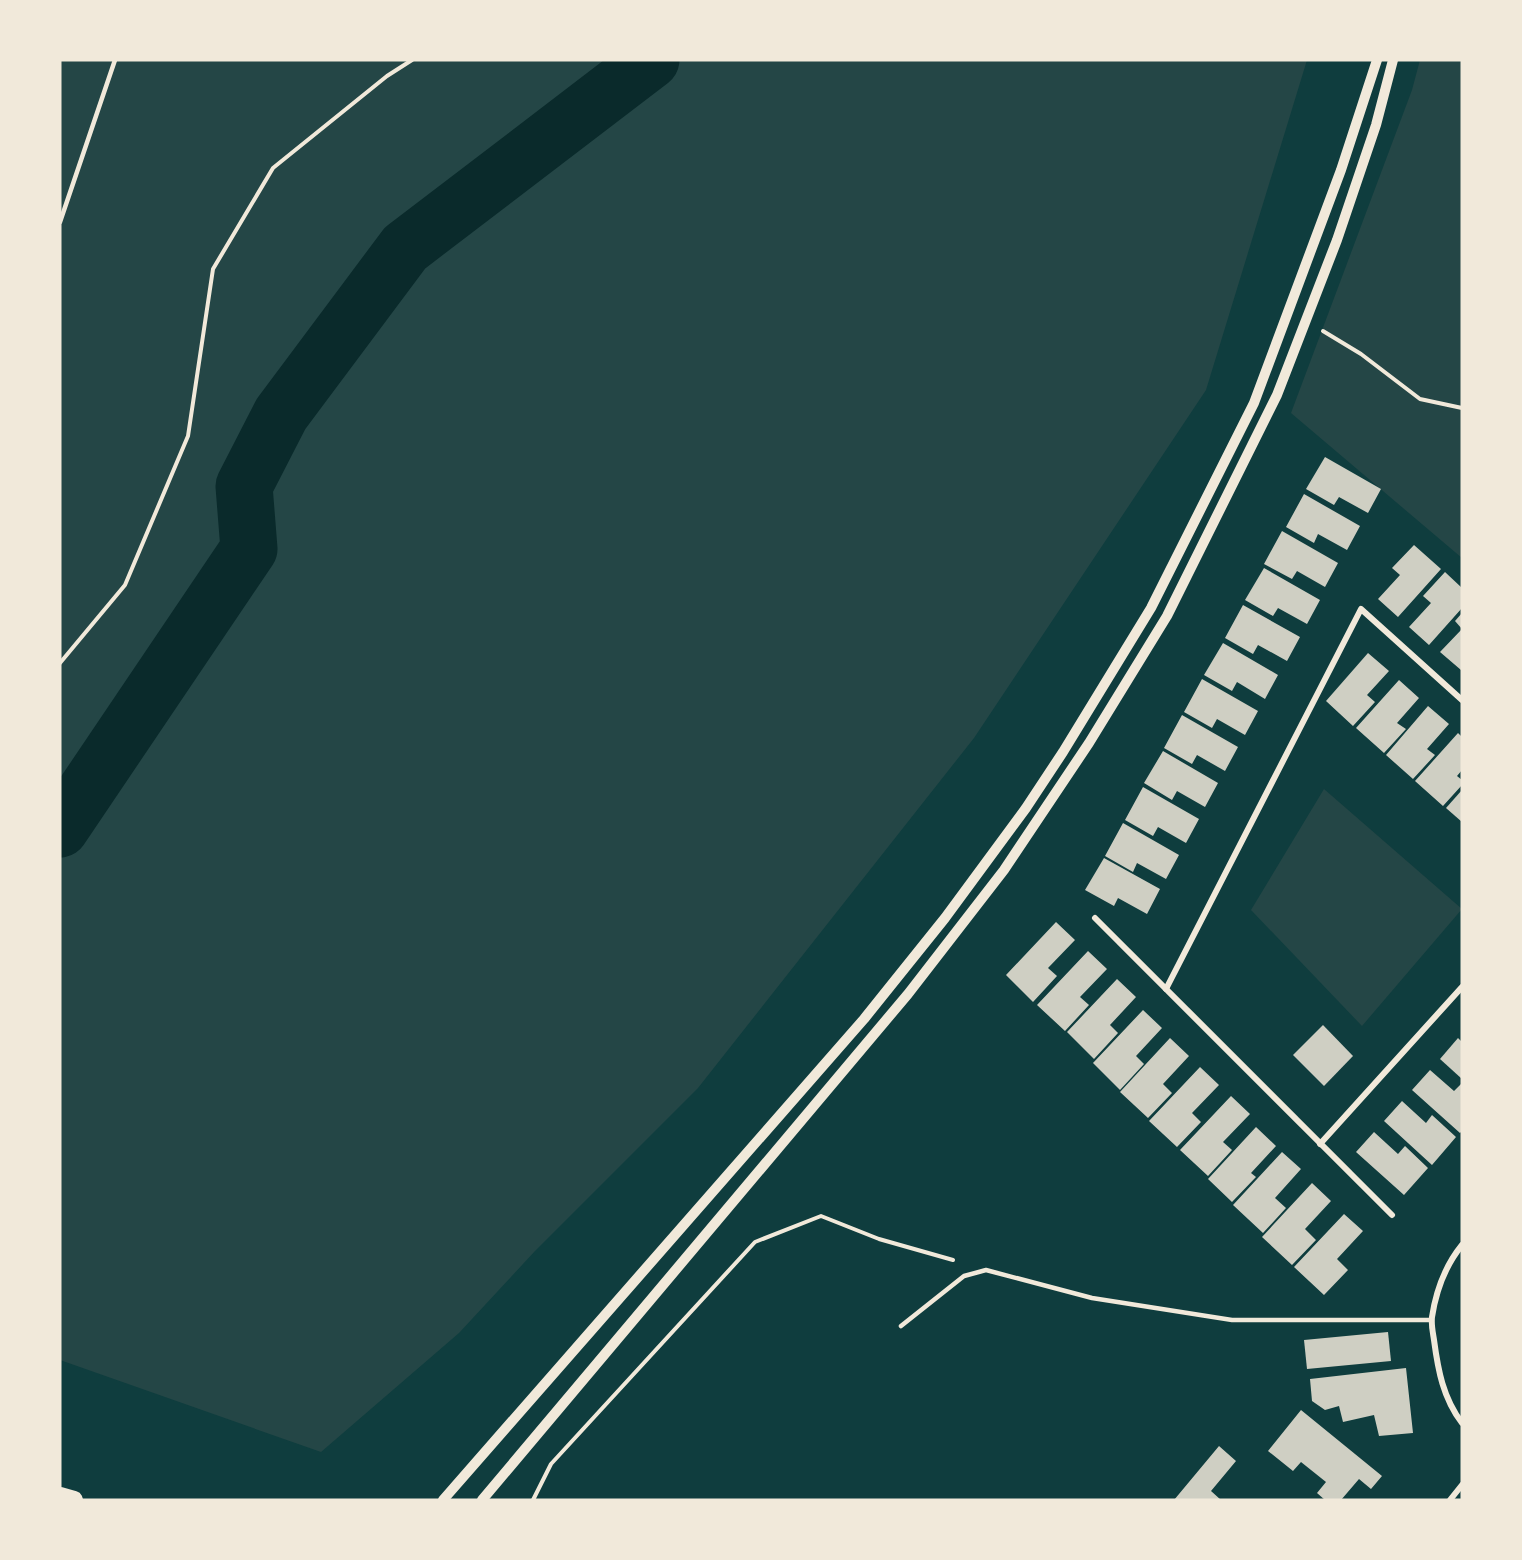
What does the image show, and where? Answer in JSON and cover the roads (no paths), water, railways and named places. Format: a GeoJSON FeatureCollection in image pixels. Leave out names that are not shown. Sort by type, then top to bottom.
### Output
{"type":"FeatureCollection","features":[{"type":"Feature","properties":{"kind":"highway"},"geometry":{"type":"LineString","coordinates":[[60,1496],[74,1500]]}},
{"type":"Feature","properties":{"kind":"street"},"geometry":{"type":"LineString","coordinates":[[443,1500],[864,1019],[945,918],[1064,752],[1151,608],[1254,404],[1341,170],[1377,60]]}},
{"type":"Feature","properties":{"kind":"street"},"geometry":{"type":"LineString","coordinates":[[482,1500],[908,994],[1004,870],[1089,743],[1167,616],[1277,395],[1337,240],[1372,135],[1393,60]]}},
{"type":"Feature","properties":{"kind":"street"},"geometry":{"type":"LineString","coordinates":[[1166,989],[1361,609],[1462,700]]}},
{"type":"Feature","properties":{"kind":"street"},"geometry":{"type":"LineString","coordinates":[[1095,918],[1392,1215]]}},
{"type":"Feature","properties":{"kind":"street"},"geometry":{"type":"LineString","coordinates":[[1320,1144],[1462,987]]}},
{"type":"Feature","properties":{"kind":"street"},"geometry":{"type":"LineString","coordinates":[[1462,1245],[1450,1259],[1440,1285],[1432,1320],[1438,1374],[1455,1414],[1462,1423]]}},
{"type":"Feature","properties":{"kind":"street"},"geometry":{"type":"LineString","coordinates":[[1450,1500],[1462,1485]]}},
{"type":"Feature","properties":{"kind":"lane"},"geometry":{"type":"LineString","coordinates":[[60,222],[115,60]]}},
{"type":"Feature","properties":{"kind":"lane"},"geometry":{"type":"LineString","coordinates":[[902,1326],[964,1276],[986,1270],[1092,1298],[1233,1320],[1432,1320]]}},
{"type":"Feature","properties":{"kind":"waterway"},"geometry":{"type":"LineString","coordinates":[[60,829],[249,549],[244,486],[281,414],[405,248],[651,60]]}}]}
